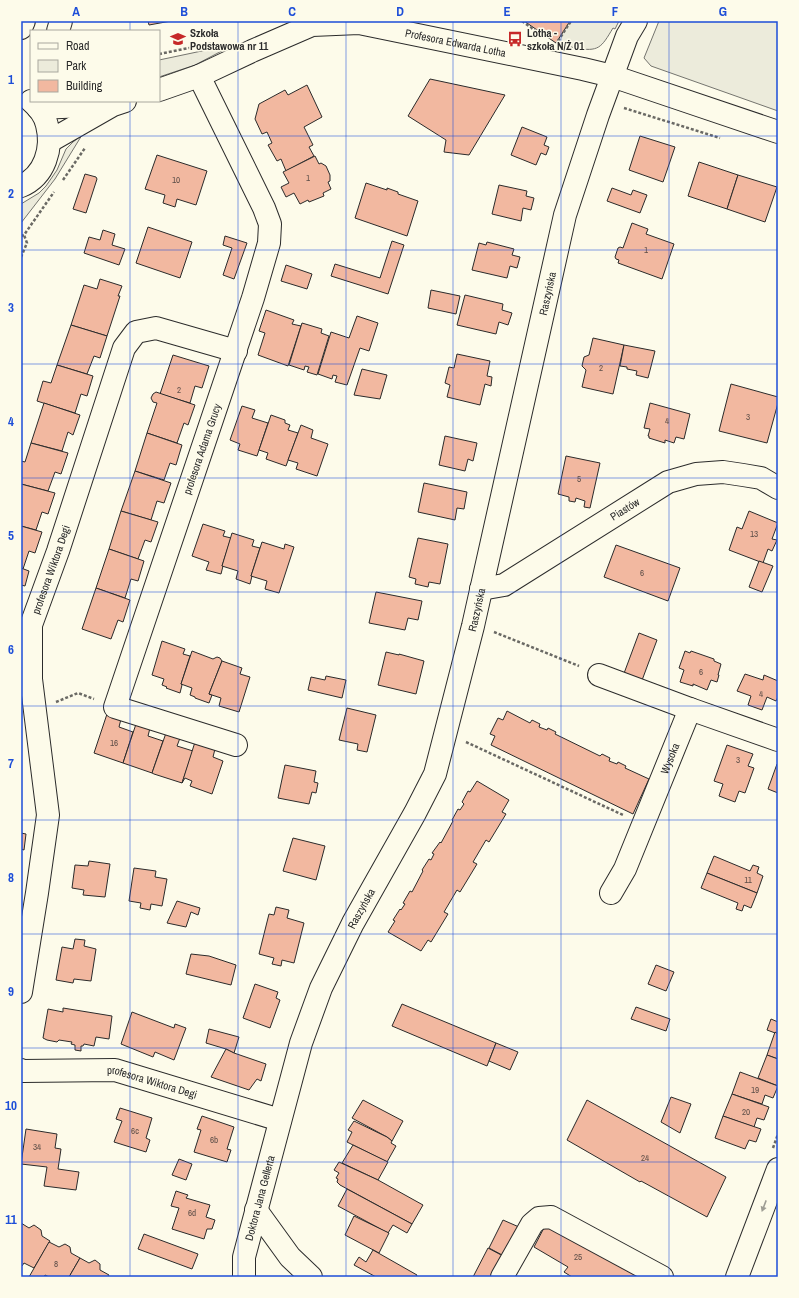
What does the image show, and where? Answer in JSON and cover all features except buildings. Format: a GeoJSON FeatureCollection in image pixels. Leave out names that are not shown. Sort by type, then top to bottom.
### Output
{"type":"FeatureCollection","features":[{"type":"Feature","properties":{"kind":"street"},"geometry":{"type":"LineString","coordinates":[[21,28],[24,21]]}},
{"type":"Feature","properties":{"kind":"street","name":"Raszyńska"},"geometry":{"type":"LineString","coordinates":[[280,1120],[301,1042],[321,988],[353,923],[415,813],[435,774],[473,626],[565,215],[612,76],[627,36],[636,21]]}},
{"type":"Feature","properties":{"kind":"street","name":"Profesora Edwarda Lotha"},"geometry":{"type":"LineString","coordinates":[[160,90],[199,76],[312,25],[359,24],[612,76],[778,132]]}},
{"type":"Feature","properties":{"kind":"street","name":"profesora Adama Grucy"},"geometry":{"type":"LineString","coordinates":[[115,707],[236,350],[269,243],[270,224],[264,208],[199,76]]}},
{"type":"Feature","properties":{"kind":"street"},"geometry":{"type":"LineString","coordinates":[[21,94],[30,100]]}},
{"type":"Feature","properties":{"kind":"street"},"geometry":{"type":"LineString","coordinates":[[35,103],[119,103]]}},
{"type":"Feature","properties":{"kind":"street"},"geometry":{"type":"LineString","coordinates":[[21,186],[26,184],[39,173],[47,158],[50,141],[47,123],[35,103]]}},
{"type":"Feature","properties":{"kind":"street"},"geometry":{"type":"LineString","coordinates":[[50,141],[119,103]]}},
{"type":"Feature","properties":{"kind":"street","name":"profesora Wiktora Degi"},"geometry":{"type":"LineString","coordinates":[[21,992],[48,815],[31,678],[30,625],[58,551],[124,348],[136,332],[156,328],[236,350]]}},
{"type":"Feature","properties":{"kind":"street","name":"Piastów"},"geometry":{"type":"LineString","coordinates":[[481,589],[504,585],[668,482],[696,474],[723,472],[761,478],[778,488]]}},
{"type":"Feature","properties":{"kind":"street"},"geometry":{"type":"LineString","coordinates":[[600,675],[778,740]]}},
{"type":"Feature","properties":{"kind":"street"},"geometry":{"type":"LineString","coordinates":[[115,707],[236,745]]}},
{"type":"Feature","properties":{"kind":"street","name":"Wysoka"},"geometry":{"type":"LineString","coordinates":[[611,892],[625,869],[690,709]]}},
{"type":"Feature","properties":{"kind":"street","name":"profesora Wiktora Degi"},"geometry":{"type":"LineString","coordinates":[[21,1070],[115,1070],[280,1120]]}},
{"type":"Feature","properties":{"kind":"street","name":"Doktora Jana Gellerta"},"geometry":{"type":"LineString","coordinates":[[244,1277],[244,1257],[280,1120]]}},
{"type":"Feature","properties":{"kind":"street"},"geometry":{"type":"LineString","coordinates":[[737,1277],[778,1169]]}},
{"type":"Feature","properties":{"kind":"street"},"geometry":{"type":"LineString","coordinates":[[256,1210],[290,1257],[311,1277]]}},
{"type":"Feature","properties":{"kind":"street"},"geometry":{"type":"LineString","coordinates":[[502,1277],[532,1224],[539,1218],[551,1217],[662,1277]]}},
{"type":"Feature","properties":{"kind":"path"},"geometry":{"type":"LineString","coordinates":[[522,21],[544,37]]}},
{"type":"Feature","properties":{"kind":"path"},"geometry":{"type":"LineString","coordinates":[[556,46],[571,21]]}},
{"type":"Feature","properties":{"kind":"path"},"geometry":{"type":"LineString","coordinates":[[160,54],[219,42]]}},
{"type":"Feature","properties":{"kind":"path"},"geometry":{"type":"LineString","coordinates":[[598,115],[610,119],[618,108],[622,107],[725,140]]}},
{"type":"Feature","properties":{"kind":"path"},"geometry":{"type":"LineString","coordinates":[[21,257],[27,242],[22,235]]}},
{"type":"Feature","properties":{"kind":"path"},"geometry":{"type":"LineString","coordinates":[[492,631],[600,675]]}},
{"type":"Feature","properties":{"kind":"path"},"geometry":{"type":"LineString","coordinates":[[35,711],[78,693],[115,707]]}},
{"type":"Feature","properties":{"kind":"path"},"geometry":{"type":"LineString","coordinates":[[466,742],[644,824]]}},
{"type":"Feature","properties":{"kind":"green space"},"geometry":{"type":"Polygon","coordinates":[[[570,21],[619,21],[615,29],[613,28],[602,44],[594,49],[583,49],[556,43],[570,21]]]}},
{"type":"Feature","properties":{"kind":"green space"},"geometry":{"type":"Polygon","coordinates":[[[659,21],[778,21],[778,111],[651,66],[644,58],[659,21]]]}},
{"type":"Feature","properties":{"kind":"green space"},"geometry":{"type":"Polygon","coordinates":[[[235,44],[195,65],[160,77],[160,60],[235,44]]]}},
{"type":"Feature","properties":{"kind":"green space"},"geometry":{"type":"Polygon","coordinates":[[[82,135],[55,179],[21,223],[21,204],[39,193],[46,186],[57,170],[66,149],[82,135]]]}},
{"type":"Feature","properties":{"kind":"place","name":"Szkoła Podstawowa nr 11"},"geometry":{"type":"Point","coordinates":[178,39]}},
{"type":"Feature","properties":{"kind":"place","name":"Lotha - szkoła N/Ż 01"},"geometry":{"type":"Point","coordinates":[515,39]}}]}
